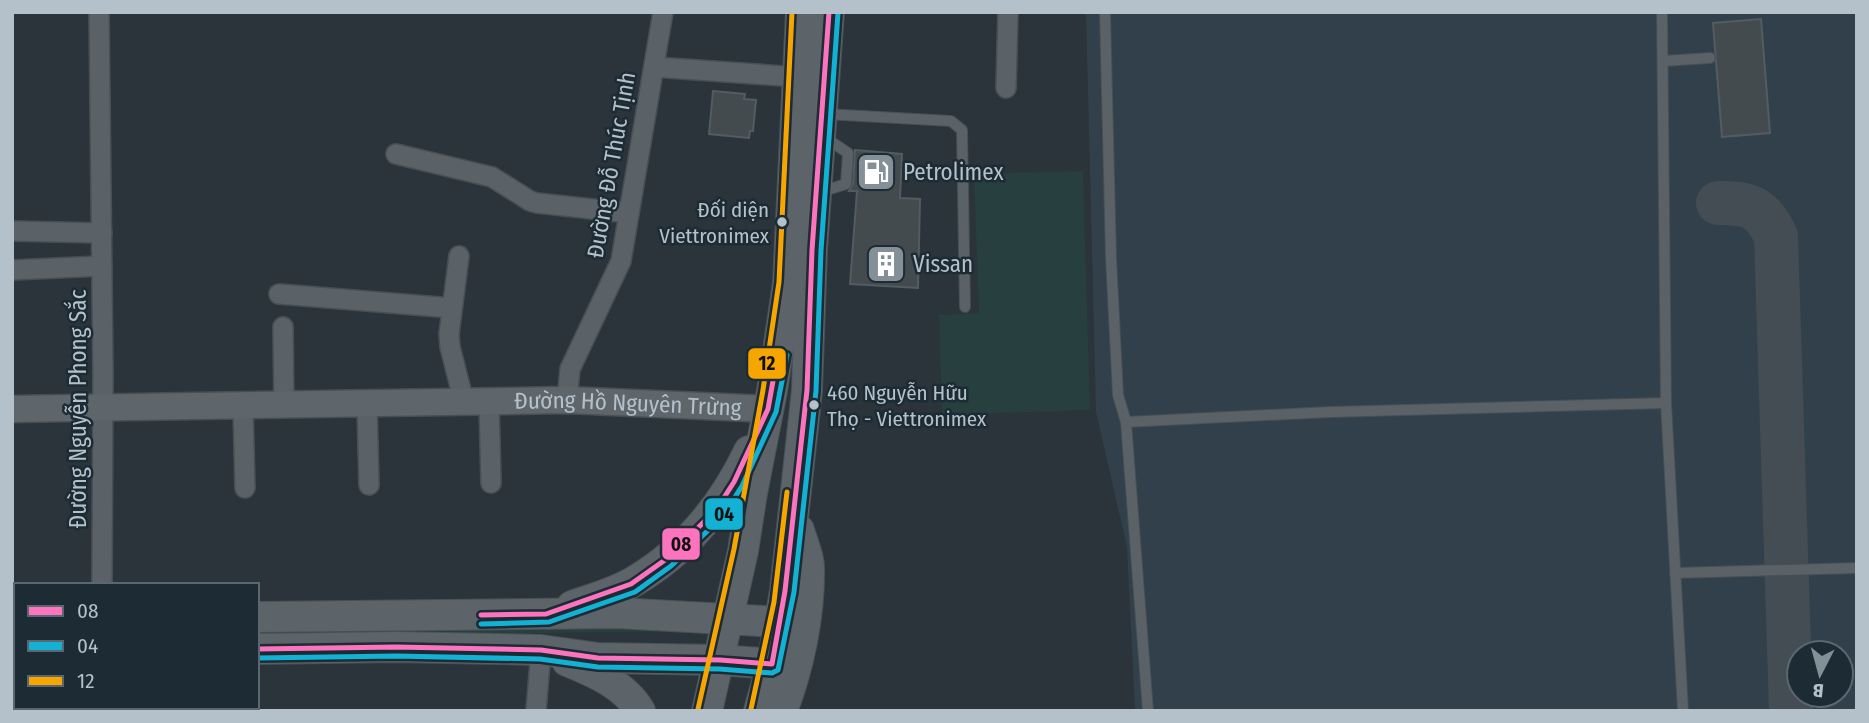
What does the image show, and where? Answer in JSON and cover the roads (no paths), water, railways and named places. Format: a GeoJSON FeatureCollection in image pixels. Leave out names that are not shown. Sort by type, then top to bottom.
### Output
{"type":"FeatureCollection","features":[{"type":"Feature","properties":{"kind":"main road"},"geometry":{"type":"LineString","coordinates":[[707,711],[720,660],[782,334],[788,283],[801,12]]}},
{"type":"Feature","properties":{"kind":"main road"},"geometry":{"type":"LineString","coordinates":[[759,711],[780,622],[807,390],[816,193],[829,12]]}},
{"type":"Feature","properties":{"kind":"main road"},"geometry":{"type":"LineString","coordinates":[[546,614],[631,584],[665,560],[698,530],[716,510],[734,482],[768,409]]}},
{"type":"Feature","properties":{"kind":"main road"},"geometry":{"type":"LineString","coordinates":[[782,711],[799,653],[806,611],[809,564],[794,516]]}},
{"type":"Feature","properties":{"kind":"main road"},"geometry":{"type":"LineString","coordinates":[[259,617],[617,613],[780,622]]}},
{"type":"Feature","properties":{"kind":"main road"},"geometry":{"type":"LineString","coordinates":[[259,649],[396,647],[541,650],[598,658],[720,660],[772,664]]}},
{"type":"Feature","properties":{"kind":"main road"},"geometry":{"type":"LineString","coordinates":[[541,650],[620,687],[635,701],[640,711]]}},
{"type":"Feature","properties":{"kind":"street","name":"Đường Nguyễn Phong Sắc"},"geometry":{"type":"LineString","coordinates":[[99,12],[102,583]]}},
{"type":"Feature","properties":{"kind":"street","name":"Đường Đỗ Thúc Tịnh"},"geometry":{"type":"LineString","coordinates":[[566,400],[570,369],[621,261],[663,12]]}},
{"type":"Feature","properties":{"kind":"street"},"geometry":{"type":"LineString","coordinates":[[1006,88],[1008,12]]}},
{"type":"Feature","properties":{"kind":"street"},"geometry":{"type":"LineString","coordinates":[[654,67],[798,77]]}},
{"type":"Feature","properties":{"kind":"street"},"geometry":{"type":"LineString","coordinates":[[396,154],[492,177],[530,201],[629,213]]}},
{"type":"Feature","properties":{"kind":"street"},"geometry":{"type":"LineString","coordinates":[[12,231],[102,233]]}},
{"type":"Feature","properties":{"kind":"street"},"geometry":{"type":"LineString","coordinates":[[459,256],[449,334],[450,347],[476,402]]}},
{"type":"Feature","properties":{"kind":"street"},"geometry":{"type":"LineString","coordinates":[[12,270],[102,266]]}},
{"type":"Feature","properties":{"kind":"street"},"geometry":{"type":"LineString","coordinates":[[279,294],[452,308]]}},
{"type":"Feature","properties":{"kind":"street"},"geometry":{"type":"LineString","coordinates":[[283,327],[284,406]]}},
{"type":"Feature","properties":{"kind":"street","name":"Đường Hồ Nguyên Trừng"},"geometry":{"type":"LineString","coordinates":[[12,409],[566,400],[768,409]]}},
{"type":"Feature","properties":{"kind":"street","name":"Đường Hồ Nguyên Trừng"},"geometry":{"type":"LineString","coordinates":[[476,402],[491,483]]}},
{"type":"Feature","properties":{"kind":"street"},"geometry":{"type":"LineString","coordinates":[[367,404],[369,485]]}},
{"type":"Feature","properties":{"kind":"street"},"geometry":{"type":"LineString","coordinates":[[243,407],[245,488]]}},
{"type":"Feature","properties":{"kind":"street"},"geometry":{"type":"LineString","coordinates":[[536,711],[541,650]]}},
{"type":"Feature","properties":{"kind":"lane"},"geometry":{"type":"LineString","coordinates":[[1105,12],[1111,258],[1118,395],[1126,422],[1148,711]]}},
{"type":"Feature","properties":{"kind":"lane"},"geometry":{"type":"LineString","coordinates":[[1662,12],[1667,403],[1683,711]]}},
{"type":"Feature","properties":{"kind":"lane"},"geometry":{"type":"LineString","coordinates":[[1663,61],[1710,58]]}},
{"type":"Feature","properties":{"kind":"lane"},"geometry":{"type":"LineString","coordinates":[[821,125],[932,119],[951,121],[959,125],[962,130],[965,307]]}},
{"type":"Feature","properties":{"kind":"lane"},"geometry":{"type":"LineString","coordinates":[[1126,422],[1331,412],[1667,403]]}},
{"type":"Feature","properties":{"kind":"lane"},"geometry":{"type":"LineString","coordinates":[[1675,573],[1857,568]]}},
{"type":"Feature","properties":{"kind":"place","name":"Petrolimex"},"geometry":{"type":"Point","coordinates":[876,172]}},
{"type":"Feature","properties":{"kind":"place","name":"Đối diện Viettronimex"},"geometry":{"type":"Point","coordinates":[782,222]}},
{"type":"Feature","properties":{"kind":"place","name":"Vissan"},"geometry":{"type":"Point","coordinates":[886,264]}},
{"type":"Feature","properties":{"kind":"place","name":"460 Nguyễn Hữu Thọ - Viettronimex"},"geometry":{"type":"Point","coordinates":[814,405]}}]}
